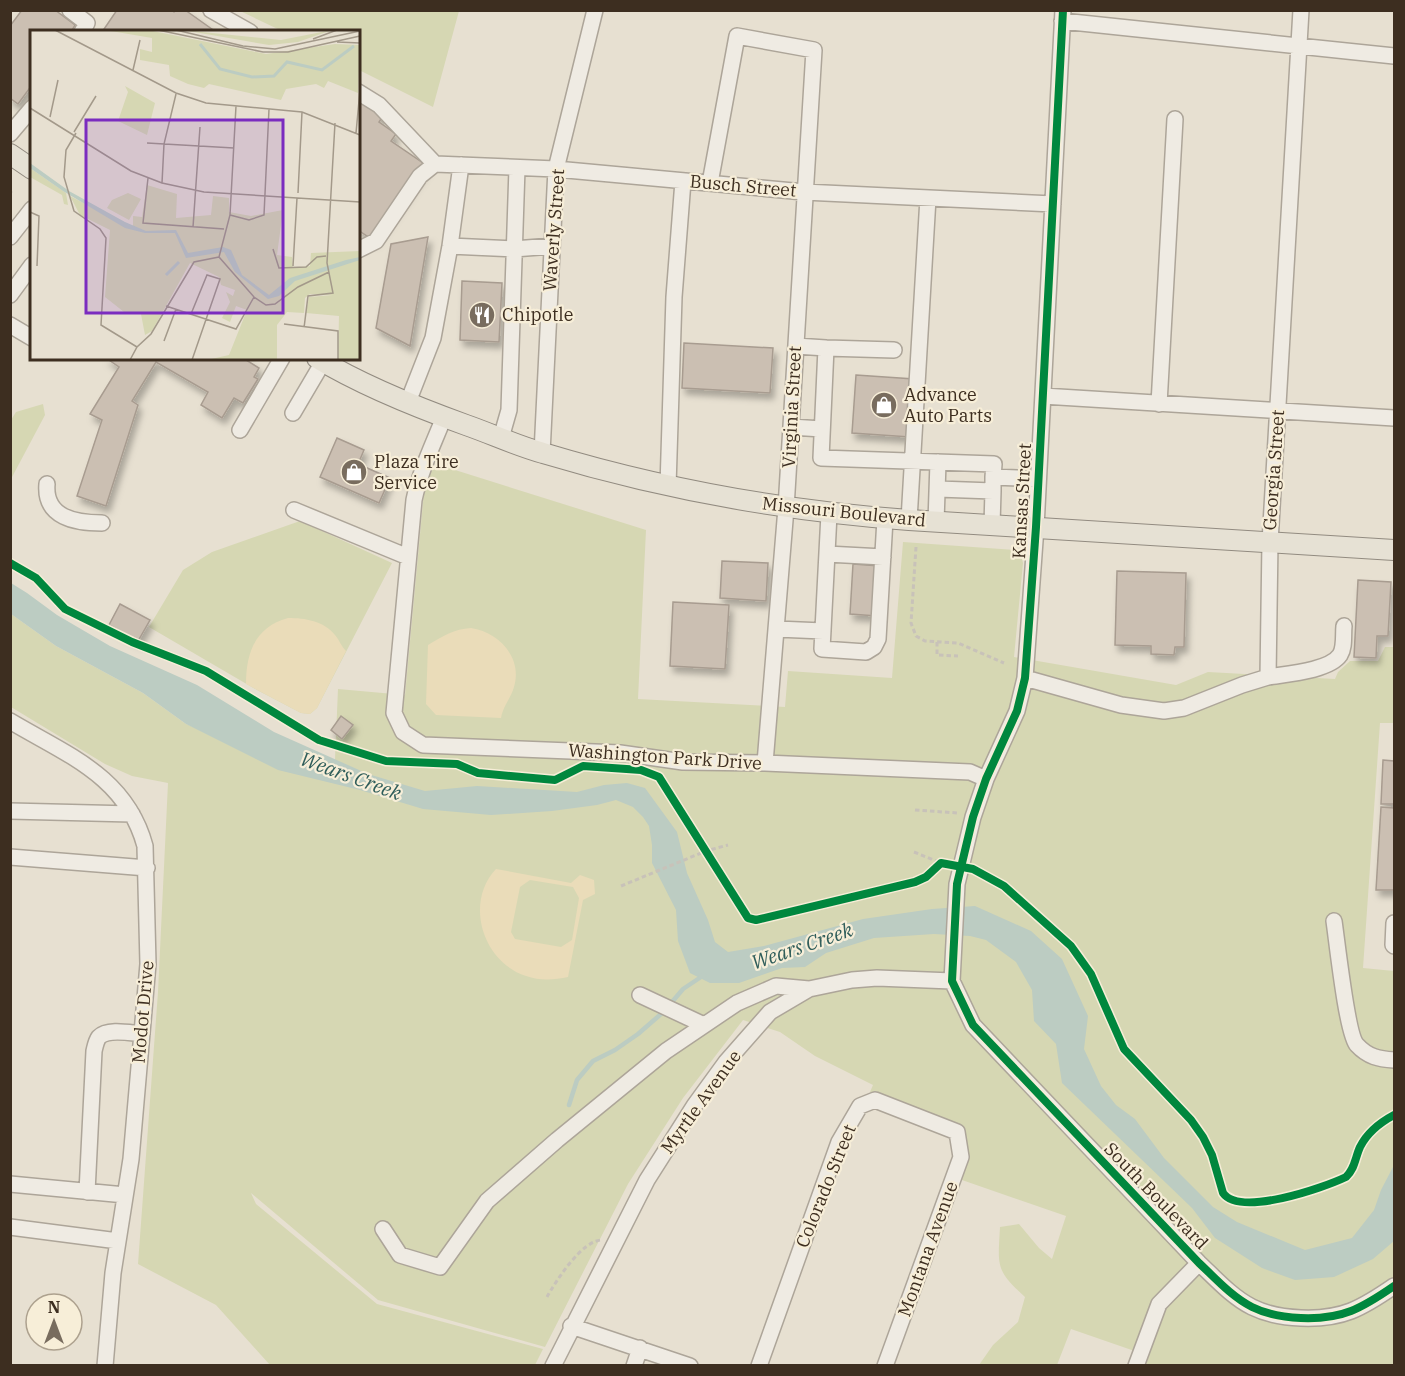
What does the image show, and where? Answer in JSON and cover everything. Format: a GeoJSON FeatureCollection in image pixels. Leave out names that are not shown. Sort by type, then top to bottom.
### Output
{"type":"FeatureCollection","features":[{"type":"Feature","properties":{"kind":"main road"},"geometry":{"type":"LineString","coordinates":[[11,156],[30,168]]}},
{"type":"Feature","properties":{"kind":"main road","name":"Missouri Boulevard"},"geometry":{"type":"LineString","coordinates":[[320,360],[408,402],[542,453],[668,486],[786,508],[885,519],[1395,550]]}},
{"type":"Feature","properties":{"kind":"street"},"geometry":{"type":"LineString","coordinates":[[70,10],[88,22]]}},
{"type":"Feature","properties":{"kind":"street"},"geometry":{"type":"LineString","coordinates":[[211,10],[246,30]]}},
{"type":"Feature","properties":{"kind":"street","name":"Waverly Street"},"geometry":{"type":"LineString","coordinates":[[542,453],[556,169],[595,10]]}},
{"type":"Feature","properties":{"kind":"street","name":"Georgia Street"},"geometry":{"type":"LineString","coordinates":[[1268,677],[1270,542],[1301,10]]}},
{"type":"Feature","properties":{"kind":"street"},"geometry":{"type":"LineString","coordinates":[[1062,16],[1395,56]]}},
{"type":"Feature","properties":{"kind":"street","name":"Kansas Street"},"geometry":{"type":"LineString","coordinates":[[952,981],[959,867],[973,817],[987,779],[1017,711],[1025,678],[1036,527],[1062,16]]}},
{"type":"Feature","properties":{"kind":"street","name":"Virginia Street"},"geometry":{"type":"LineString","coordinates":[[710,183],[737,36],[814,50],[786,508],[765,763]]}},
{"type":"Feature","properties":{"kind":"street"},"geometry":{"type":"LineString","coordinates":[[360,93],[379,105],[435,164],[420,176],[376,242],[360,248]]}},
{"type":"Feature","properties":{"kind":"street"},"geometry":{"type":"LineString","coordinates":[[10,134],[30,110]]}},
{"type":"Feature","properties":{"kind":"street"},"geometry":{"type":"LineString","coordinates":[[1159,404],[1175,119]]}},
{"type":"Feature","properties":{"kind":"street","name":"Busch Street"},"geometry":{"type":"LineString","coordinates":[[435,164],[556,169],[804,192],[1053,204]]}},
{"type":"Feature","properties":{"kind":"street"},"geometry":{"type":"LineString","coordinates":[[408,402],[433,338],[450,246],[461,165]]}},
{"type":"Feature","properties":{"kind":"street"},"geometry":{"type":"LineString","coordinates":[[501,438],[509,410],[517,168]]}},
{"type":"Feature","properties":{"kind":"street"},"geometry":{"type":"LineString","coordinates":[[668,486],[674,297],[683,181]]}},
{"type":"Feature","properties":{"kind":"street"},"geometry":{"type":"LineString","coordinates":[[909,520],[928,198]]}},
{"type":"Feature","properties":{"kind":"street"},"geometry":{"type":"LineString","coordinates":[[13,230],[30,211]]}},
{"type":"Feature","properties":{"kind":"street"},"geometry":{"type":"LineString","coordinates":[[450,246],[514,249],[552,246]]}},
{"type":"Feature","properties":{"kind":"street"},"geometry":{"type":"LineString","coordinates":[[10,295],[30,269]]}},
{"type":"Feature","properties":{"kind":"street"},"geometry":{"type":"LineString","coordinates":[[10,325],[30,337]]}},
{"type":"Feature","properties":{"kind":"street"},"geometry":{"type":"LineString","coordinates":[[796,346],[894,350]]}},
{"type":"Feature","properties":{"kind":"street"},"geometry":{"type":"LineString","coordinates":[[826,348],[821,458],[994,464],[992,525]]}},
{"type":"Feature","properties":{"kind":"street"},"geometry":{"type":"LineString","coordinates":[[240,430],[281,360]]}},
{"type":"Feature","properties":{"kind":"street"},"geometry":{"type":"LineString","coordinates":[[293,413],[320,360]]}},
{"type":"Feature","properties":{"kind":"street"},"geometry":{"type":"LineString","coordinates":[[1043,396],[1395,418]]}},
{"type":"Feature","properties":{"kind":"street"},"geometry":{"type":"LineString","coordinates":[[294,510],[408,557],[417,483],[444,417]]}},
{"type":"Feature","properties":{"kind":"street"},"geometry":{"type":"LineString","coordinates":[[791,427],[822,429]]}},
{"type":"Feature","properties":{"kind":"street"},"geometry":{"type":"LineString","coordinates":[[936,522],[938,462]]}},
{"type":"Feature","properties":{"kind":"street"},"geometry":{"type":"LineString","coordinates":[[938,489],[1038,479]]}},
{"type":"Feature","properties":{"kind":"street"},"geometry":{"type":"LineString","coordinates":[[47,484],[46,494],[50,504],[63,517],[81,523],[102,523]]}},
{"type":"Feature","properties":{"kind":"street"},"geometry":{"type":"LineString","coordinates":[[829,514],[822,649],[866,652],[874,647],[878,639],[885,519]]}},
{"type":"Feature","properties":{"kind":"street"},"geometry":{"type":"LineString","coordinates":[[826,554],[883,557]]}},
{"type":"Feature","properties":{"kind":"street","name":"Washington Park Drive"},"geometry":{"type":"LineString","coordinates":[[408,557],[394,713],[403,732],[423,745],[620,753],[683,762],[765,763],[970,772],[987,779]]}},
{"type":"Feature","properties":{"kind":"street"},"geometry":{"type":"LineString","coordinates":[[1025,678],[1121,705],[1164,711],[1184,708],[1268,677],[1327,665],[1341,654],[1344,626]]}},
{"type":"Feature","properties":{"kind":"street"},"geometry":{"type":"LineString","coordinates":[[777,629],[823,632]]}},
{"type":"Feature","properties":{"kind":"street","name":"Modot Drive"},"geometry":{"type":"LineString","coordinates":[[10,721],[101,775],[121,797],[141,832],[147,868],[148,964],[131,1159],[113,1273],[105,1365]]}},
{"type":"Feature","properties":{"kind":"street"},"geometry":{"type":"LineString","coordinates":[[10,811],[132,814]]}},
{"type":"Feature","properties":{"kind":"street"},"geometry":{"type":"LineString","coordinates":[[10,857],[147,868]]}},
{"type":"Feature","properties":{"kind":"street"},"geometry":{"type":"LineString","coordinates":[[1334,921],[1350,1026],[1355,1044],[1373,1058],[1395,1060]]}},
{"type":"Feature","properties":{"kind":"street"},"geometry":{"type":"LineString","coordinates":[[1395,923],[1393,945],[1395,946]]}},
{"type":"Feature","properties":{"kind":"street","name":"Myrtle Avenue"},"geometry":{"type":"LineString","coordinates":[[553,1365],[647,1180],[694,1106],[726,1062],[770,1012],[808,989],[852,980],[877,978],[952,981]]}},
{"type":"Feature","properties":{"kind":"street","name":"South Boulevard"},"geometry":{"type":"LineString","coordinates":[[952,981],[973,1025],[1199,1263],[1228,1290],[1252,1307],[1286,1317],[1326,1318],[1351,1311],[1395,1286]]}},
{"type":"Feature","properties":{"kind":"street"},"geometry":{"type":"LineString","coordinates":[[383,1229],[400,1255],[440,1268],[487,1201],[556,1140],[666,1051],[736,1003],[776,986],[808,989]]}},
{"type":"Feature","properties":{"kind":"street"},"geometry":{"type":"LineString","coordinates":[[640,995],[704,1025]]}},
{"type":"Feature","properties":{"kind":"street"},"geometry":{"type":"LineString","coordinates":[[87,1192],[94,1052],[97,1041],[106,1033],[142,1034]]}},
{"type":"Feature","properties":{"kind":"street","name":"Colorado Street"},"geometry":{"type":"LineString","coordinates":[[759,1365],[839,1142],[860,1106],[875,1100],[957,1132]]}},
{"type":"Feature","properties":{"kind":"street","name":"Montana Avenue"},"geometry":{"type":"LineString","coordinates":[[885,1365],[962,1157],[957,1132]]}},
{"type":"Feature","properties":{"kind":"street"},"geometry":{"type":"LineString","coordinates":[[10,1184],[125,1195]]}},
{"type":"Feature","properties":{"kind":"street"},"geometry":{"type":"LineString","coordinates":[[10,1227],[118,1241]]}},
{"type":"Feature","properties":{"kind":"street"},"geometry":{"type":"LineString","coordinates":[[1136,1365],[1159,1304],[1199,1263]]}},
{"type":"Feature","properties":{"kind":"street"},"geometry":{"type":"LineString","coordinates":[[571,1326],[690,1365]]}},
{"type":"Feature","properties":{"kind":"street"},"geometry":{"type":"LineString","coordinates":[[634,1365],[640,1348]]}},
{"type":"Feature","properties":{"kind":"path"},"geometry":{"type":"LineString","coordinates":[[916,547],[911,623],[916,636],[925,641],[958,643],[1004,663]]}},
{"type":"Feature","properties":{"kind":"path"},"geometry":{"type":"LineString","coordinates":[[937,642],[937,655],[958,656]]}},
{"type":"Feature","properties":{"kind":"path"},"geometry":{"type":"LineString","coordinates":[[915,810],[963,813]]}},
{"type":"Feature","properties":{"kind":"path"},"geometry":{"type":"LineString","coordinates":[[700,842],[702,853],[712,861]]}},
{"type":"Feature","properties":{"kind":"path"},"geometry":{"type":"LineString","coordinates":[[621,886],[702,853],[728,845]]}},
{"type":"Feature","properties":{"kind":"path"},"geometry":{"type":"LineString","coordinates":[[914,852],[941,863],[959,867]]}},
{"type":"Feature","properties":{"kind":"path"},"geometry":{"type":"LineString","coordinates":[[934,870],[941,863]]}},
{"type":"Feature","properties":{"kind":"path"},"geometry":{"type":"LineString","coordinates":[[547,1297],[575,1257],[594,1241],[603,1240]]}},
{"type":"Feature","properties":{"kind":"green space"},"geometry":{"type":"Polygon","coordinates":[[[240,11],[459,11],[433,107],[360,70],[360,30],[280,30],[240,11]]]}},
{"type":"Feature","properties":{"kind":"green space"},"geometry":{"type":"Polygon","coordinates":[[[43,404],[45,415],[11,479],[11,420],[16,412],[43,404]]]}},
{"type":"Feature","properties":{"kind":"green space"},"geometry":{"type":"Polygon","coordinates":[[[436,464],[646,530],[638,699],[785,707],[788,671],[892,678],[903,542],[1015,550],[1021,555],[1023,563],[1014,657],[1176,685],[1208,672],[1335,679],[1338,672],[1350,661],[1378,661],[1385,647],[1394,647],[1394,723],[1380,723],[1363,968],[1394,971],[1394,1365],[1146,1365],[1149,1356],[1071,1329],[1057,1365],[979,1365],[993,1345],[1018,1322],[1025,1297],[1003,1273],[999,1259],[1000,1227],[1019,1224],[1039,1248],[1052,1259],[1066,1216],[962,1180],[967,1158],[965,1141],[899,1102],[870,1092],[873,1085],[815,1056],[780,1032],[743,1020],[683,1098],[628,1184],[545,1347],[378,1300],[251,1193],[256,1204],[377,1304],[543,1349],[535,1365],[270,1365],[216,1305],[138,1264],[158,992],[168,783],[132,776],[105,764],[11,707],[11,614],[56,646],[143,693],[186,724],[334,783],[338,689],[405,695],[425,481],[436,464]]]}},
{"type":"Feature","properties":{"kind":"green space"},"geometry":{"type":"Polygon","coordinates":[[[300,521],[392,563],[317,708],[310,714],[301,713],[257,690],[149,627],[183,570],[212,552],[300,521]]]}},
{"type":"Feature","properties":{"kind":"sand"},"geometry":{"type":"Polygon","coordinates":[[[288,618],[320,623],[331,630],[346,651],[317,708],[310,714],[301,713],[246,684],[248,662],[260,635],[277,622],[288,618]]]}},
{"type":"Feature","properties":{"kind":"sand"},"geometry":{"type":"Polygon","coordinates":[[[471,628],[481,630],[499,641],[506,648],[515,666],[514,687],[501,718],[436,715],[426,704],[428,645],[454,631],[471,628]]]}},
{"type":"Feature","properties":{"kind":"sand"},"geometry":{"type":"Polygon","coordinates":[[[496,869],[571,883],[580,875],[594,880],[595,894],[583,900],[568,977],[547,980],[531,978],[511,969],[499,958],[489,945],[480,914],[481,898],[486,883],[496,869]],[[530,880],[520,887],[511,932],[515,939],[561,947],[572,940],[579,898],[573,887],[530,880]]]}},
{"type":"Feature","properties":{"kind":"water","name":"Wears Creek"},"geometry":{"type":"Polygon","coordinates":[[[11,583],[57,615],[110,646],[197,685],[274,732],[368,774],[425,791],[477,786],[577,792],[604,785],[627,783],[645,788],[677,832],[687,873],[715,942],[728,952],[764,946],[863,919],[932,909],[975,906],[1031,931],[1062,959],[1088,1016],[1084,1049],[1101,1086],[1116,1105],[1135,1119],[1164,1158],[1213,1207],[1237,1222],[1305,1250],[1352,1238],[1374,1210],[1394,1165],[1394,1241],[1373,1259],[1334,1277],[1295,1280],[1262,1268],[1215,1238],[1192,1208],[1062,1083],[1056,1044],[1034,1021],[1032,990],[1016,962],[986,940],[970,936],[934,934],[874,938],[826,953],[805,967],[782,968],[739,983],[710,983],[690,973],[678,941],[676,910],[652,863],[649,826],[633,807],[616,800],[552,811],[491,815],[423,809],[360,790],[278,770],[186,724],[143,693],[56,646],[11,614],[11,583]]]}},
{"type":"Feature","properties":{"kind":"building"},"geometry":{"type":"Polygon","coordinates":[[[22,10],[55,10],[75,25],[72,30],[30,30],[30,88],[18,104],[10,98],[10,26],[22,10]]]}},
{"type":"Feature","properties":{"kind":"building"},"geometry":{"type":"Polygon","coordinates":[[[117,10],[171,10],[174,12],[185,10],[213,30],[103,30],[117,10]]]}},
{"type":"Feature","properties":{"kind":"building"},"geometry":{"type":"Polygon","coordinates":[[[360,99],[383,116],[379,122],[396,134],[391,141],[426,165],[373,240],[360,231],[360,99]]]}},
{"type":"Feature","properties":{"kind":"building"},"geometry":{"type":"Polygon","coordinates":[[[428,237],[410,346],[376,328],[391,244],[428,237]]]}},
{"type":"Feature","properties":{"kind":"building"},"geometry":{"type":"Polygon","coordinates":[[[462,281],[502,283],[499,342],[460,340],[462,281]]]}},
{"type":"Feature","properties":{"kind":"building"},"geometry":{"type":"Polygon","coordinates":[[[684,343],[773,348],[770,393],[682,388],[684,343]]]}},
{"type":"Feature","properties":{"kind":"building"},"geometry":{"type":"Polygon","coordinates":[[[109,360],[246,360],[259,368],[254,377],[258,379],[243,403],[234,398],[222,418],[201,405],[208,392],[156,362],[132,401],[138,405],[106,506],[77,496],[102,420],[90,414],[119,367],[109,360]]]}},
{"type":"Feature","properties":{"kind":"building"},"geometry":{"type":"Polygon","coordinates":[[[856,375],[914,379],[910,437],[852,433],[856,375]]]}},
{"type":"Feature","properties":{"kind":"building"},"geometry":{"type":"Polygon","coordinates":[[[337,438],[364,450],[358,464],[390,478],[379,503],[320,477],[337,438]]]}},
{"type":"Feature","properties":{"kind":"building"},"geometry":{"type":"Polygon","coordinates":[[[722,561],[768,563],[766,601],[720,598],[722,561]]]}},
{"type":"Feature","properties":{"kind":"building"},"geometry":{"type":"Polygon","coordinates":[[[853,564],[880,566],[877,616],[850,614],[853,564]]]}},
{"type":"Feature","properties":{"kind":"building"},"geometry":{"type":"Polygon","coordinates":[[[1117,571],[1186,573],[1184,647],[1175,647],[1174,655],[1151,654],[1151,646],[1115,645],[1117,571]]]}},
{"type":"Feature","properties":{"kind":"building"},"geometry":{"type":"Polygon","coordinates":[[[1358,580],[1391,582],[1388,636],[1377,636],[1376,658],[1354,657],[1358,580]]]}},
{"type":"Feature","properties":{"kind":"building"},"geometry":{"type":"Polygon","coordinates":[[[673,602],[729,605],[725,669],[670,666],[673,602]]]}},
{"type":"Feature","properties":{"kind":"building"},"geometry":{"type":"Polygon","coordinates":[[[120,604],[150,620],[138,641],[109,625],[120,604]]]}},
{"type":"Feature","properties":{"kind":"building"},"geometry":{"type":"Polygon","coordinates":[[[341,716],[353,725],[342,739],[331,730],[341,716]]]}},
{"type":"Feature","properties":{"kind":"building"},"geometry":{"type":"Polygon","coordinates":[[[1383,760],[1394,761],[1394,804],[1381,804],[1383,760]]]}},
{"type":"Feature","properties":{"kind":"building"},"geometry":{"type":"Polygon","coordinates":[[[1381,807],[1394,808],[1394,890],[1376,890],[1381,807]]]}},
{"type":"Feature","properties":{"kind":"waterway"},"geometry":{"type":"LineString","coordinates":[[672,1002],[683,989],[704,975]]}},
{"type":"Feature","properties":{"kind":"waterway"},"geometry":{"type":"LineString","coordinates":[[569,1105],[577,1080],[593,1061],[615,1050],[661,1014]]}},
{"type":"Feature","properties":{"kind":"cycle path"},"geometry":{"type":"LineString","coordinates":[[1063,10],[1036,527],[1025,678],[1017,711],[986,779],[973,817],[957,884],[952,981],[973,1025],[1199,1263],[1238,1298],[1252,1307],[1274,1315],[1314,1318],[1340,1315],[1351,1311],[1394,1286]]}},
{"type":"Feature","properties":{"kind":"cycle path"},"geometry":{"type":"LineString","coordinates":[[10,563],[36,578],[65,609],[132,642],[206,671],[319,740],[386,761],[457,764],[478,773],[555,780],[583,766],[641,770],[659,777],[748,918],[756,920],[915,882],[926,877],[941,863],[973,869],[1004,886],[1071,946],[1091,974],[1124,1049],[1191,1120],[1212,1155],[1223,1193],[1232,1200],[1246,1202],[1282,1198],[1319,1188],[1346,1177],[1366,1137],[1394,1115]]}},
{"type":"Feature","properties":{"kind":"place","name":"Chipotle"},"geometry":{"type":"Point","coordinates":[482,315]}},
{"type":"Feature","properties":{"kind":"place","name":"Advance Auto Parts"},"geometry":{"type":"Point","coordinates":[884,405]}},
{"type":"Feature","properties":{"kind":"place","name":"Plaza Tire Service"},"geometry":{"type":"Point","coordinates":[354,472]}}]}
